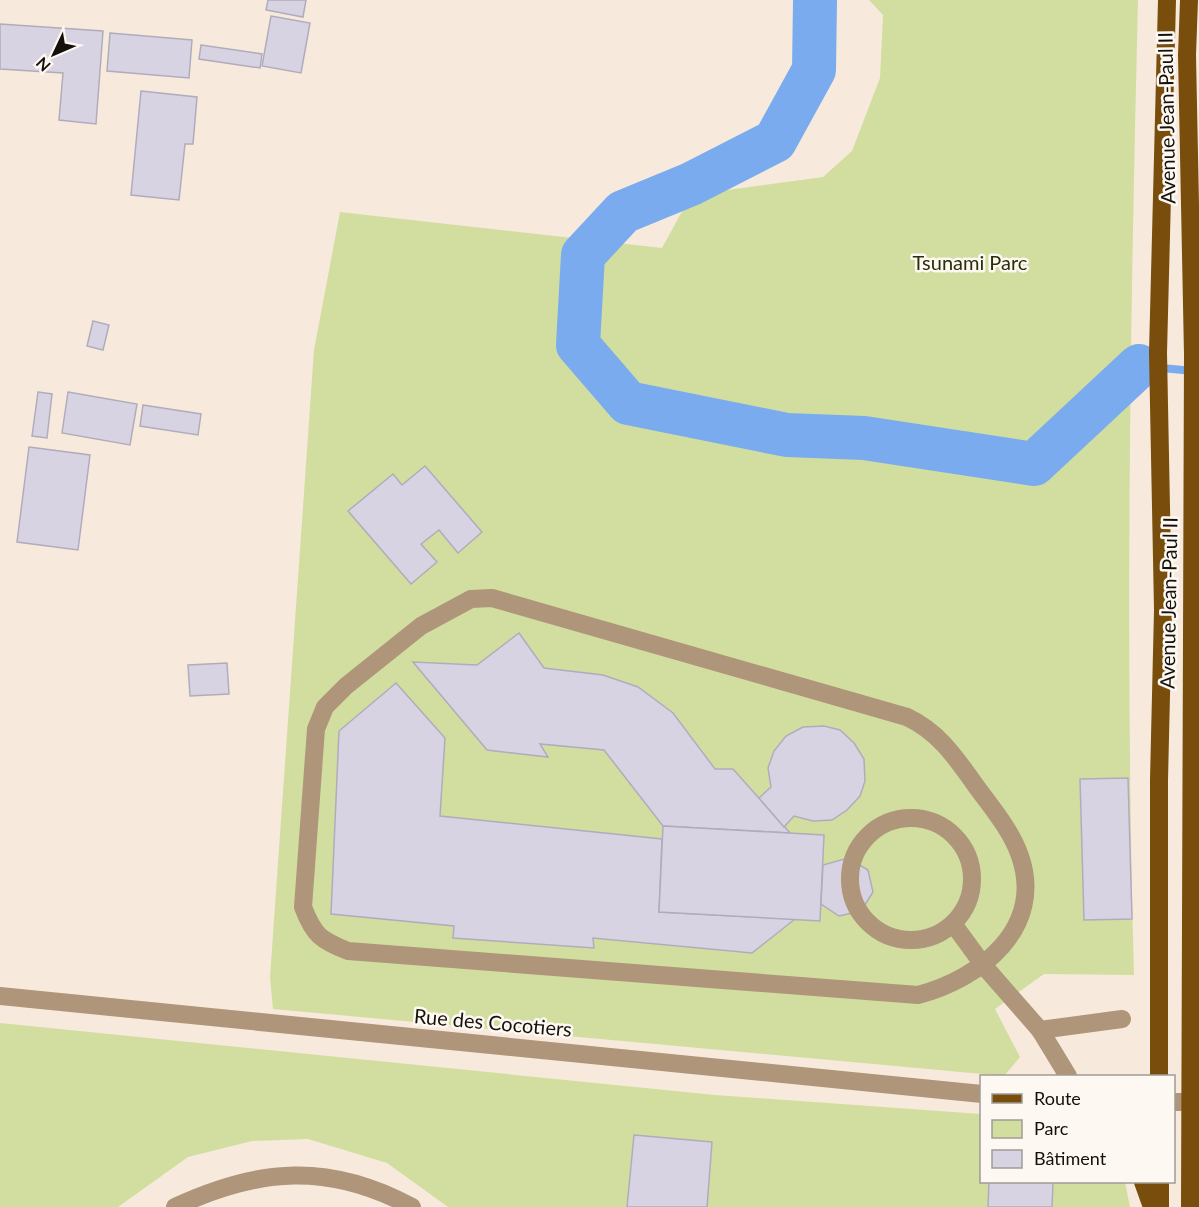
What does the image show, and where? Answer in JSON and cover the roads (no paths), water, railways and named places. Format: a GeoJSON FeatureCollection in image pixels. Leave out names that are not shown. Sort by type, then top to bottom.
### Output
{"type":"FeatureCollection","features":[{"type":"Feature","properties":{"kind":"main road","name":"Avenue Jean-Paul II"},"geometry":{"type":"LineString","coordinates":[[1159,1075],[1159,780],[1163,610],[1158,352],[1167,0]]}},
{"type":"Feature","properties":{"kind":"main road","name":"Avenue Jean-Paul II"},"geometry":{"type":"LineString","coordinates":[[1189,0],[1187,55],[1193,354],[1194,892],[1181,1102],[1190,1207]]}},
{"type":"Feature","properties":{"kind":"main road"},"geometry":{"type":"LineString","coordinates":[[1190,984],[1199,965]]}},
{"type":"Feature","properties":{"kind":"main road"},"geometry":{"type":"LineString","coordinates":[[1143,1183],[1152,1207]]}},
{"type":"Feature","properties":{"kind":"main road"},"geometry":{"type":"LineString","coordinates":[[1160,1183],[1160,1207]]}},
{"type":"Feature","properties":{"kind":"street"},"geometry":{"type":"LineString","coordinates":[[492,598],[907,717],[926,726],[947,747],[1005,826],[1020,856],[1026,890],[1017,924],[1004,944],[984,966],[944,988],[918,995],[348,951],[323,941],[310,926],[303,907],[316,729],[326,707],[346,686],[421,626],[471,599],[492,598]]}},
{"type":"Feature","properties":{"kind":"street"},"geometry":{"type":"LineString","coordinates":[[914,817],[938,823],[957,837],[970,858],[974,882],[968,906],[954,925],[933,938],[909,941],[885,936],[866,921],[853,900],[849,876],[855,853],[869,833],[890,821],[914,817]]}},
{"type":"Feature","properties":{"kind":"street"},"geometry":{"type":"LineString","coordinates":[[954,925],[984,966],[1040,1030],[1067,1075]]}},
{"type":"Feature","properties":{"kind":"street","name":"Rue des Cocotiers"},"geometry":{"type":"LineString","coordinates":[[0,996],[980,1094]]}},
{"type":"Feature","properties":{"kind":"street"},"geometry":{"type":"LineString","coordinates":[[1040,1030],[1122,1019]]}},
{"type":"Feature","properties":{"kind":"street"},"geometry":{"type":"LineString","coordinates":[[175,1207],[215,1188],[257,1177],[302,1175],[345,1180],[388,1194],[412,1207]]}},
{"type":"Feature","properties":{"kind":"waterway"},"geometry":{"type":"LineString","coordinates":[[815,0],[814,70],[775,141],[691,184],[623,212],[583,255],[578,345],[628,403],[787,435],[864,438],[1034,464],[1139,366]]}},
{"type":"Feature","properties":{"kind":"waterway"},"geometry":{"type":"LineString","coordinates":[[1139,366],[1194,371]]}},
{"type":"Feature","properties":{"kind":"park label","name":"Tsunami Parc"},"geometry":{"type":"Point","coordinates":[970,263]}}]}
